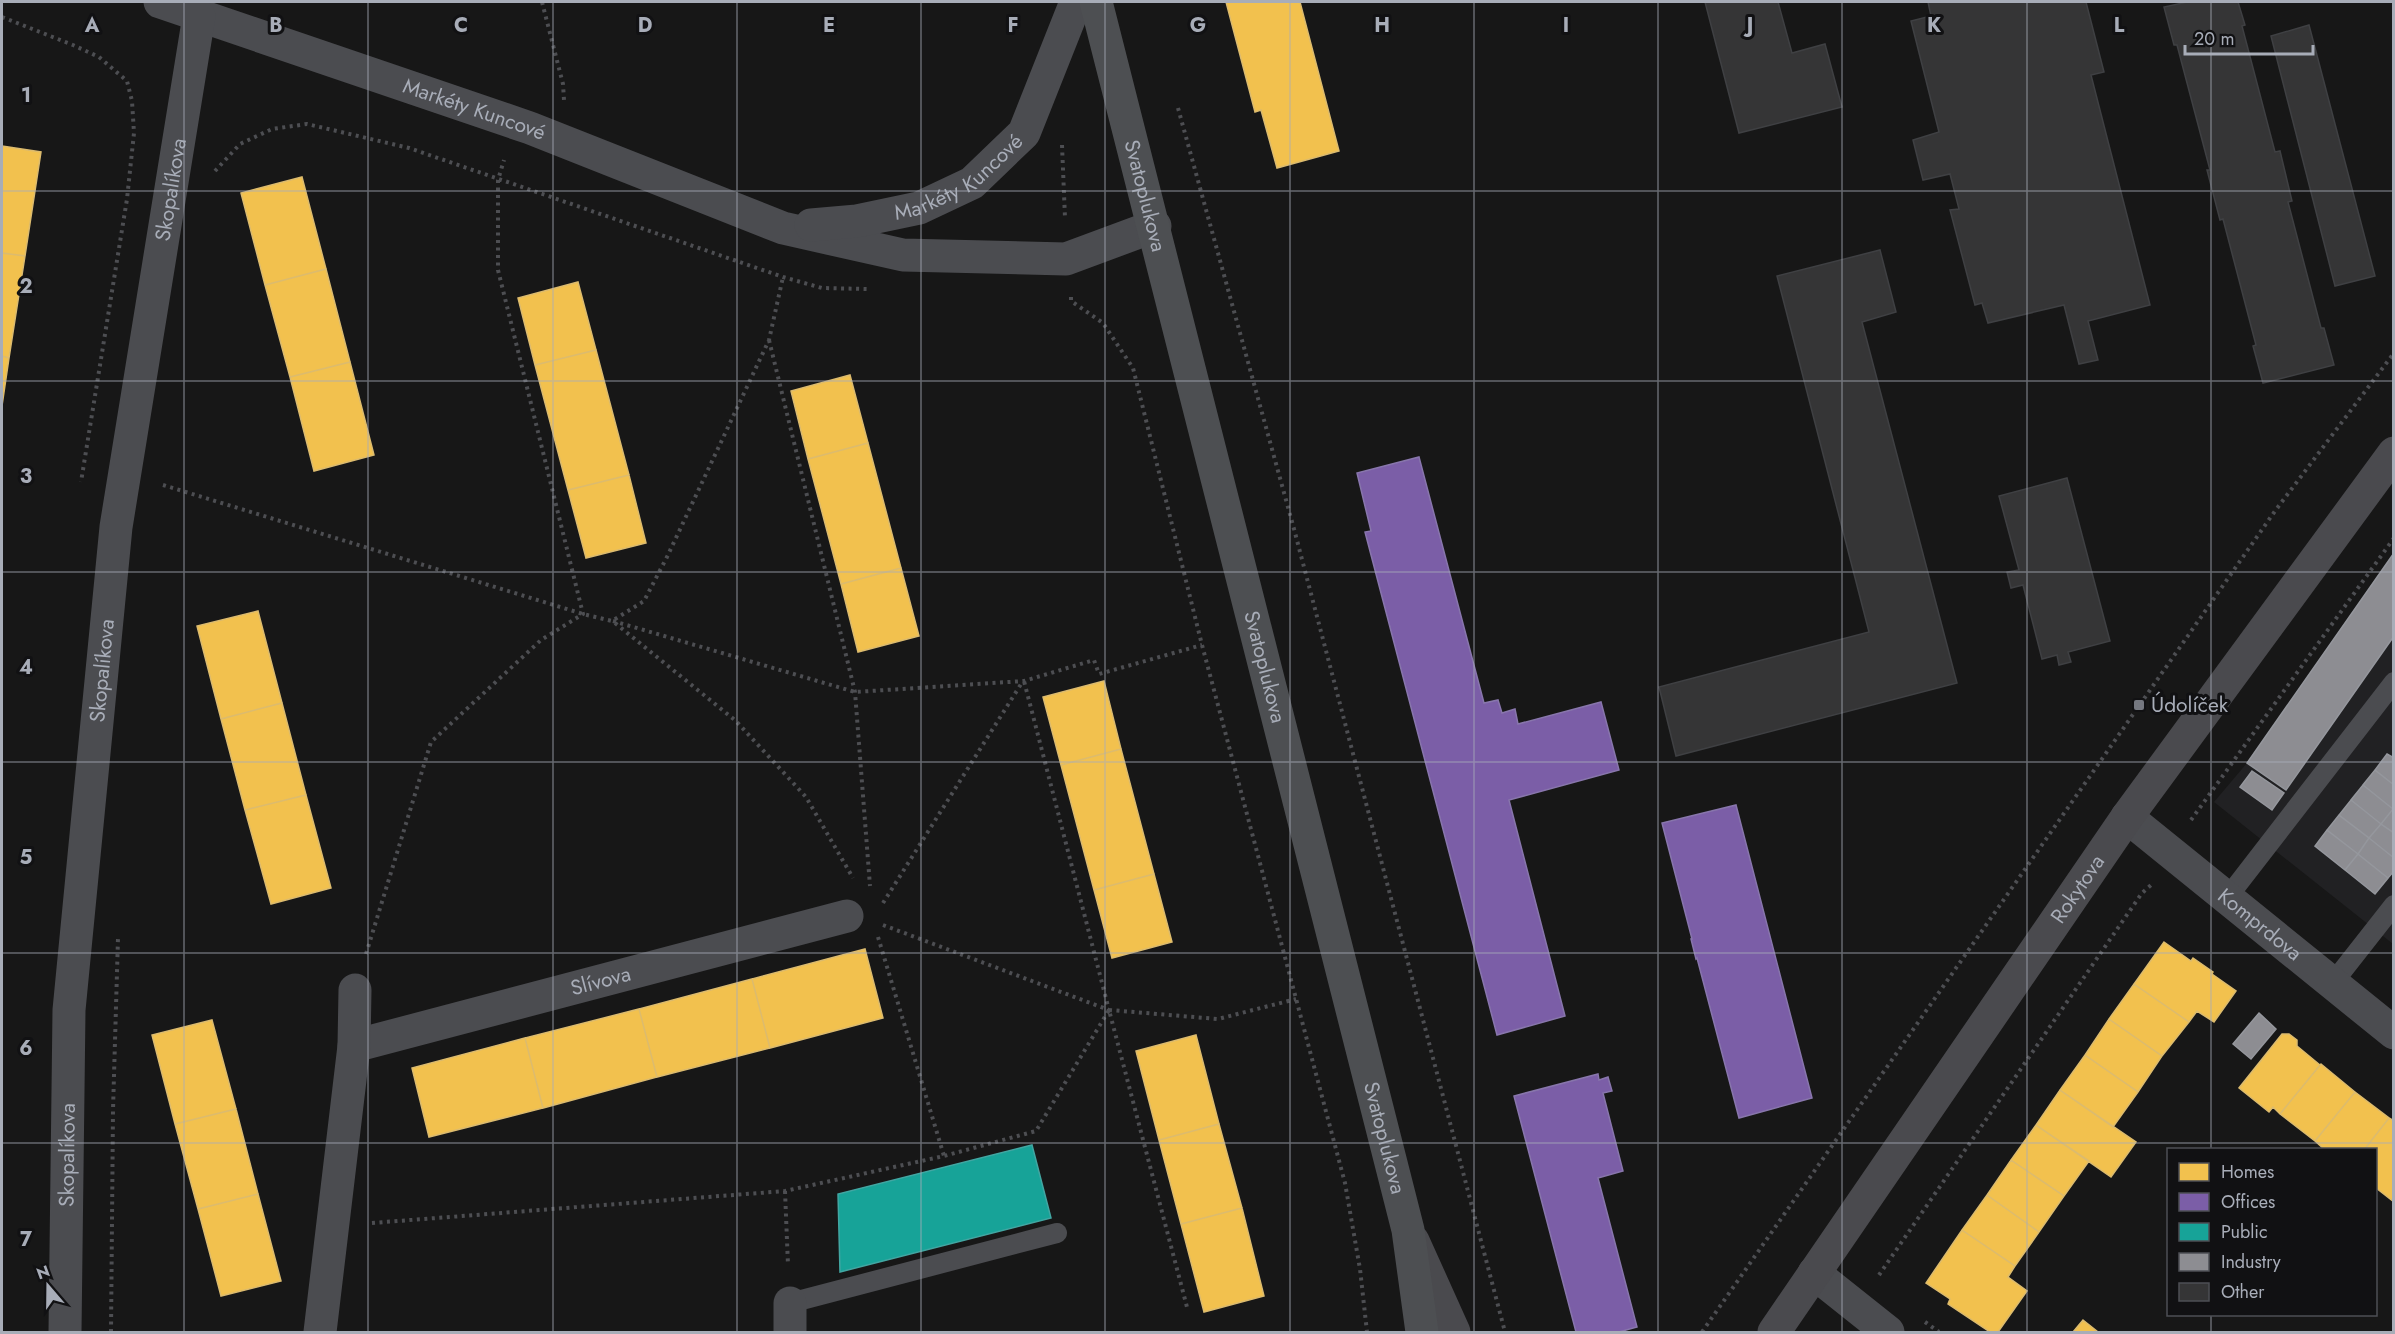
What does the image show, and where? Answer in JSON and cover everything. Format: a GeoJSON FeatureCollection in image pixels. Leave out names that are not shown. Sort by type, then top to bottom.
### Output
{"type":"FeatureCollection","features":[{"type":"Feature","properties":{"kind":"main road","name":"Svatoplukova"},"geometry":{"type":"LineString","coordinates":[[1096,2],[1155,226],[1408,1230],[1422,1332]]}},
{"type":"Feature","properties":{"kind":"main road","name":"Rokytova"},"geometry":{"type":"LineString","coordinates":[[1774,1332],[2127,818],[2394,453]]}},
{"type":"Feature","properties":{"kind":"main road"},"geometry":{"type":"LineString","coordinates":[[1408,1230],[1454,1332]]}},
{"type":"Feature","properties":{"kind":"street","name":"Markéty Kuncové"},"geometry":{"type":"LineString","coordinates":[[160,2],[202,9],[530,128],[783,228],[903,255],[1066,259],[1155,226]]}},
{"type":"Feature","properties":{"kind":"street","name":"Markéty Kuncové"},"geometry":{"type":"LineString","coordinates":[[783,228],[857,221],[918,208],[972,183],[1024,133],[1076,2]]}},
{"type":"Feature","properties":{"kind":"street","name":"Skopalíkova"},"geometry":{"type":"LineString","coordinates":[[65,1332],[69,1010],[116,526],[202,9]]}},
{"type":"Feature","properties":{"kind":"street","name":"Komprdova"},"geometry":{"type":"LineString","coordinates":[[2127,818],[2394,1033]]}},
{"type":"Feature","properties":{"kind":"street","name":"Slívova"},"geometry":{"type":"LineString","coordinates":[[354,1046],[860,918]]}},
{"type":"Feature","properties":{"kind":"street"},"geometry":{"type":"LineString","coordinates":[[320,1332],[354,1046],[356,990]]}},
{"type":"Feature","properties":{"kind":"street"},"geometry":{"type":"LineString","coordinates":[[1814,1273],[1888,1332]]}},
{"type":"Feature","properties":{"kind":"lane"},"geometry":{"type":"LineString","coordinates":[[2227,898],[2394,682]]}},
{"type":"Feature","properties":{"kind":"lane"},"geometry":{"type":"LineString","coordinates":[[2332,984],[2394,905]]}},
{"type":"Feature","properties":{"kind":"lane"},"geometry":{"type":"LineString","coordinates":[[790,1318],[1058,1233]]}},
{"type":"Feature","properties":{"kind":"path"},"geometry":{"type":"LineString","coordinates":[[542,2],[563,84],[565,104],[530,128],[508,147],[498,180],[498,270],[583,614]]}},
{"type":"Feature","properties":{"kind":"path"},"geometry":{"type":"LineString","coordinates":[[1178,108],[1294,529],[1505,1332]]}},
{"type":"Feature","properties":{"kind":"path"},"geometry":{"type":"LineString","coordinates":[[210,181],[215,170],[240,144],[272,129],[307,124],[409,148],[783,277],[822,288],[880,290]]}},
{"type":"Feature","properties":{"kind":"path"},"geometry":{"type":"LineString","coordinates":[[1062,140],[1066,259],[1071,301]]}},
{"type":"Feature","properties":{"kind":"path"},"geometry":{"type":"LineString","coordinates":[[612,621],[644,601],[667,557],[769,340],[783,277]]}},
{"type":"Feature","properties":{"kind":"path"},"geometry":{"type":"LineString","coordinates":[[1060,299],[1071,301],[1103,323],[1133,368],[1202,645],[1345,1183],[1360,1269],[1367,1332]]}},
{"type":"Feature","properties":{"kind":"path"},"geometry":{"type":"LineString","coordinates":[[769,340],[855,692],[870,887]]}},
{"type":"Feature","properties":{"kind":"path"},"geometry":{"type":"LineString","coordinates":[[1702,1332],[2269,520],[2394,353]]}},
{"type":"Feature","properties":{"kind":"path"},"geometry":{"type":"LineString","coordinates":[[125,474],[583,614],[855,692],[1024,681],[1094,660],[1099,674],[1202,645]]}},
{"type":"Feature","properties":{"kind":"path"},"geometry":{"type":"LineString","coordinates":[[1857,1308],[2142,893],[2149,885],[2160,884],[2172,888],[2202,845],[2187,831],[2192,816],[2394,538]]}},
{"type":"Feature","properties":{"kind":"path"},"geometry":{"type":"LineString","coordinates":[[356,990],[431,742],[541,640],[583,614]]}},
{"type":"Feature","properties":{"kind":"path"},"geometry":{"type":"LineString","coordinates":[[612,621],[736,721],[806,797],[854,879]]}},
{"type":"Feature","properties":{"kind":"path"},"geometry":{"type":"LineString","coordinates":[[879,910],[1024,681]]}},
{"type":"Feature","properties":{"kind":"path"},"geometry":{"type":"LineString","coordinates":[[1024,681],[1188,1311]]}},
{"type":"Feature","properties":{"kind":"path"},"geometry":{"type":"LineString","coordinates":[[860,918],[1109,1010],[1218,1020],[1296,999]]}},
{"type":"Feature","properties":{"kind":"path"},"geometry":{"type":"LineString","coordinates":[[876,932],[944,1156]]}},
{"type":"Feature","properties":{"kind":"path"},"geometry":{"type":"LineString","coordinates":[[111,1332],[113,1100],[118,935]]}},
{"type":"Feature","properties":{"kind":"path"},"geometry":{"type":"LineString","coordinates":[[363,1223],[785,1191],[944,1156],[1036,1131],[1109,1010]]}},
{"type":"Feature","properties":{"kind":"path"},"geometry":{"type":"LineString","coordinates":[[785,1191],[790,1318]]}},
{"type":"Feature","properties":{"kind":"shaded area"},"geometry":{"type":"Polygon","coordinates":[[[2393,553],[2393,944],[2214,802],[2247,763],[2393,553]]]}},
{"type":"Feature","properties":{"kind":"building: Homes"},"geometry":{"type":"Polygon","coordinates":[[[1226,2],[1300,2],[1339,151],[1277,168],[1261,110],[1255,112],[1226,2]]]}},
{"type":"Feature","properties":{"kind":"building: Homes"},"geometry":{"type":"Polygon","coordinates":[[[2,146],[41,152],[25,256],[2,253],[2,146]]]}},
{"type":"Feature","properties":{"kind":"building: Homes"},"geometry":{"type":"Polygon","coordinates":[[[302,177],[326,269],[265,285],[241,193],[302,177]]]}},
{"type":"Feature","properties":{"kind":"building: Homes"},"geometry":{"type":"Polygon","coordinates":[[[2,253],[25,256],[9,358],[2,356],[2,253]]]}},
{"type":"Feature","properties":{"kind":"building: Homes"},"geometry":{"type":"Polygon","coordinates":[[[326,269],[350,362],[290,377],[265,285],[326,269]]]}},
{"type":"Feature","properties":{"kind":"building: Homes"},"geometry":{"type":"Polygon","coordinates":[[[578,282],[596,350],[535,365],[518,298],[578,282]]]}},
{"type":"Feature","properties":{"kind":"building: Homes"},"geometry":{"type":"Polygon","coordinates":[[[596,350],[629,475],[568,490],[535,365],[596,350]]]}},
{"type":"Feature","properties":{"kind":"building: Homes"},"geometry":{"type":"Polygon","coordinates":[[[2,356],[9,358],[2,406],[2,356]]]}},
{"type":"Feature","properties":{"kind":"building: Homes"},"geometry":{"type":"Polygon","coordinates":[[[350,362],[374,455],[314,471],[290,377],[350,362]]]}},
{"type":"Feature","properties":{"kind":"building: Homes"},"geometry":{"type":"Polygon","coordinates":[[[850,375],[868,443],[808,459],[791,391],[850,375]]]}},
{"type":"Feature","properties":{"kind":"building: Homes"},"geometry":{"type":"Polygon","coordinates":[[[868,443],[901,568],[841,584],[808,459],[868,443]]]}},
{"type":"Feature","properties":{"kind":"building: Homes"},"geometry":{"type":"Polygon","coordinates":[[[629,475],[646,543],[586,558],[568,490],[629,475]]]}},
{"type":"Feature","properties":{"kind":"building: Homes"},"geometry":{"type":"Polygon","coordinates":[[[901,568],[919,636],[858,652],[841,584],[901,568]]]}},
{"type":"Feature","properties":{"kind":"building: Homes"},"geometry":{"type":"Polygon","coordinates":[[[258,611],[282,703],[221,719],[197,626],[258,611]]]}},
{"type":"Feature","properties":{"kind":"building: Homes"},"geometry":{"type":"Polygon","coordinates":[[[1104,681],[1121,749],[1061,765],[1043,697],[1104,681]]]}},
{"type":"Feature","properties":{"kind":"building: Homes"},"geometry":{"type":"Polygon","coordinates":[[[282,703],[306,795],[245,810],[221,719],[282,703]]]}},
{"type":"Feature","properties":{"kind":"building: Homes"},"geometry":{"type":"Polygon","coordinates":[[[1121,749],[1154,874],[1094,890],[1061,765],[1121,749]]]}},
{"type":"Feature","properties":{"kind":"building: Homes"},"geometry":{"type":"Polygon","coordinates":[[[306,795],[331,888],[271,904],[245,810],[306,795]]]}},
{"type":"Feature","properties":{"kind":"building: Homes"},"geometry":{"type":"Polygon","coordinates":[[[1154,874],[1172,942],[1112,958],[1094,890],[1154,874]]]}},
{"type":"Feature","properties":{"kind":"building: Homes"},"geometry":{"type":"Polygon","coordinates":[[[2164,942],[2191,961],[2193,958],[2236,991],[2214,1022],[2197,1011],[2189,1022],[2134,984],[2164,942]]]}},
{"type":"Feature","properties":{"kind":"building: Homes"},"geometry":{"type":"Polygon","coordinates":[[[865,949],[883,1018],[770,1048],[752,979],[865,949]]]}},
{"type":"Feature","properties":{"kind":"building: Homes"},"geometry":{"type":"Polygon","coordinates":[[[752,979],[770,1048],[657,1077],[639,1009],[752,979]]]}},
{"type":"Feature","properties":{"kind":"building: Homes"},"geometry":{"type":"Polygon","coordinates":[[[2134,984],[2189,1022],[2162,1056],[2109,1019],[2134,984]]]}},
{"type":"Feature","properties":{"kind":"building: Homes"},"geometry":{"type":"Polygon","coordinates":[[[639,1009],[657,1077],[543,1108],[525,1038],[639,1009]]]}},
{"type":"Feature","properties":{"kind":"building: Homes"},"geometry":{"type":"Polygon","coordinates":[[[2109,1019],[2162,1056],[2138,1092],[2085,1055],[2109,1019]]]}},
{"type":"Feature","properties":{"kind":"building: Homes"},"geometry":{"type":"Polygon","coordinates":[[[212,1020],[236,1109],[175,1124],[152,1035],[212,1020]]]}},
{"type":"Feature","properties":{"kind":"building: Homes"},"geometry":{"type":"Polygon","coordinates":[[[2282,1034],[2289,1034],[2297,1040],[2297,1046],[2320,1065],[2280,1114],[2273,1107],[2269,1112],[2239,1088],[2282,1034]]]}},
{"type":"Feature","properties":{"kind":"building: Homes"},"geometry":{"type":"Polygon","coordinates":[[[1196,1035],[1219,1124],[1159,1140],[1136,1051],[1196,1035]]]}},
{"type":"Feature","properties":{"kind":"building: Homes"},"geometry":{"type":"Polygon","coordinates":[[[525,1038],[543,1108],[429,1137],[412,1068],[525,1038]]]}},
{"type":"Feature","properties":{"kind":"building: Homes"},"geometry":{"type":"Polygon","coordinates":[[[2085,1055],[2138,1092],[2113,1127],[2060,1090],[2085,1055]]]}},
{"type":"Feature","properties":{"kind":"building: Homes"},"geometry":{"type":"Polygon","coordinates":[[[2321,1064],[2355,1092],[2315,1141],[2280,1114],[2321,1064]]]}},
{"type":"Feature","properties":{"kind":"building: Homes"},"geometry":{"type":"Polygon","coordinates":[[[2060,1090],[2136,1142],[2111,1177],[2036,1125],[2060,1090]]]}},
{"type":"Feature","properties":{"kind":"building: Homes"},"geometry":{"type":"Polygon","coordinates":[[[2355,1092],[2389,1118],[2366,1148],[2323,1148],[2315,1141],[2355,1092]]]}},
{"type":"Feature","properties":{"kind":"building: Homes"},"geometry":{"type":"Polygon","coordinates":[[[236,1109],[258,1194],[198,1209],[175,1124],[236,1109]]]}},
{"type":"Feature","properties":{"kind":"building: Homes"},"geometry":{"type":"Polygon","coordinates":[[[2389,1118],[2394,1121],[2394,1202],[2377,1189],[2377,1148],[2366,1148],[2389,1118]]]}},
{"type":"Feature","properties":{"kind":"building: Homes"},"geometry":{"type":"Polygon","coordinates":[[[1219,1124],[1242,1208],[1181,1224],[1159,1140],[1219,1124]]]}},
{"type":"Feature","properties":{"kind":"building: Homes"},"geometry":{"type":"Polygon","coordinates":[[[2036,1125],[2089,1161],[2064,1196],[2011,1160],[2036,1125]]]}},
{"type":"Feature","properties":{"kind":"building: Homes"},"geometry":{"type":"Polygon","coordinates":[[[2011,1160],[2064,1196],[2039,1232],[1987,1195],[2011,1160]]]}},
{"type":"Feature","properties":{"kind":"building: Homes"},"geometry":{"type":"Polygon","coordinates":[[[258,1194],[281,1281],[221,1296],[198,1209],[258,1194]]]}},
{"type":"Feature","properties":{"kind":"building: Homes"},"geometry":{"type":"Polygon","coordinates":[[[1987,1195],[2039,1232],[2015,1266],[1962,1230],[1987,1195]]]}},
{"type":"Feature","properties":{"kind":"building: Homes"},"geometry":{"type":"Polygon","coordinates":[[[1242,1208],[1264,1296],[1204,1312],[1181,1224],[1242,1208]]]}},
{"type":"Feature","properties":{"kind":"building: Homes"},"geometry":{"type":"Polygon","coordinates":[[[1962,1230],[2015,1266],[2008,1277],[2027,1291],[1998,1332],[1990,1332],[1948,1304],[1950,1299],[1926,1283],[1962,1230]]]}},
{"type":"Feature","properties":{"kind":"building: Homes"},"geometry":{"type":"Polygon","coordinates":[[[2083,1320],[2098,1332],[2073,1332],[2083,1320]]]}},
{"type":"Feature","properties":{"kind":"building: Offices"},"geometry":{"type":"Polygon","coordinates":[[[1419,457],[1484,703],[1498,700],[1502,713],[1515,709],[1518,724],[1601,702],[1619,770],[1509,800],[1565,1016],[1497,1035],[1365,532],[1371,531],[1357,473],[1419,457]]]}},
{"type":"Feature","properties":{"kind":"building: Offices"},"geometry":{"type":"Polygon","coordinates":[[[1736,805],[1812,1098],[1739,1118],[1662,823],[1736,805]]]}},
{"type":"Feature","properties":{"kind":"building: Offices"},"geometry":{"type":"Polygon","coordinates":[[[1598,1074],[1599,1080],[1608,1077],[1612,1091],[1603,1093],[1623,1171],[1598,1178],[1637,1327],[1619,1332],[1576,1332],[1514,1096],[1598,1074]]]}},
{"type":"Feature","properties":{"kind":"building: Public"},"geometry":{"type":"Polygon","coordinates":[[[1032,1145],[1051,1218],[840,1272],[838,1194],[1032,1145]]]}},
{"type":"Feature","properties":{"kind":"building: Industry"},"geometry":{"type":"Polygon","coordinates":[[[2394,553],[2394,636],[2286,790],[2247,763],[2394,553]]]}},
{"type":"Feature","properties":{"kind":"building: Industry"},"geometry":{"type":"Polygon","coordinates":[[[2387,754],[2394,758],[2394,785],[2375,770],[2387,754]]]}},
{"type":"Feature","properties":{"kind":"building: Industry"},"geometry":{"type":"Polygon","coordinates":[[[2375,770],[2394,785],[2393,809],[2363,785],[2375,770]]]}},
{"type":"Feature","properties":{"kind":"building: Industry"},"geometry":{"type":"Polygon","coordinates":[[[2252,771],[2284,793],[2272,810],[2240,787],[2252,771]]]}},
{"type":"Feature","properties":{"kind":"building: Industry"},"geometry":{"type":"Polygon","coordinates":[[[2363,785],[2393,809],[2381,824],[2351,800],[2363,785]]]}},
{"type":"Feature","properties":{"kind":"building: Industry"},"geometry":{"type":"Polygon","coordinates":[[[2351,800],[2381,824],[2369,838],[2339,815],[2351,800]]]}},
{"type":"Feature","properties":{"kind":"building: Industry"},"geometry":{"type":"Polygon","coordinates":[[[2394,809],[2394,833],[2381,824],[2394,809]]]}},
{"type":"Feature","properties":{"kind":"building: Industry"},"geometry":{"type":"Polygon","coordinates":[[[2339,815],[2369,838],[2358,854],[2327,830],[2339,815]]]}},
{"type":"Feature","properties":{"kind":"building: Industry"},"geometry":{"type":"Polygon","coordinates":[[[2381,824],[2394,833],[2394,858],[2369,838],[2381,824]]]}},
{"type":"Feature","properties":{"kind":"building: Industry"},"geometry":{"type":"Polygon","coordinates":[[[2327,830],[2358,854],[2345,870],[2315,846],[2327,830]]]}},
{"type":"Feature","properties":{"kind":"building: Industry"},"geometry":{"type":"Polygon","coordinates":[[[2369,838],[2394,858],[2394,871],[2388,878],[2358,854],[2369,838]]]}},
{"type":"Feature","properties":{"kind":"building: Industry"},"geometry":{"type":"Polygon","coordinates":[[[2358,854],[2388,878],[2375,894],[2345,870],[2358,854]]]}},
{"type":"Feature","properties":{"kind":"building: Industry"},"geometry":{"type":"Polygon","coordinates":[[[2259,1013],[2276,1029],[2251,1059],[2233,1044],[2259,1013]]]}},
{"type":"Feature","properties":{"kind":"building: Other"},"geometry":{"type":"Polygon","coordinates":[[[1705,2],[1778,2],[1792,53],[1825,44],[1842,107],[1739,133],[1705,2]]]}},
{"type":"Feature","properties":{"kind":"building: Other"},"geometry":{"type":"Polygon","coordinates":[[[1928,2],[2086,2],[2104,72],[2091,75],[2150,305],[2088,321],[2098,360],[2079,364],[2064,305],[1988,323],[1982,303],[1975,305],[1950,210],[1959,209],[1950,174],[1923,180],[1913,140],[1939,132],[1911,21],[1931,16],[1928,2]]]}},
{"type":"Feature","properties":{"kind":"building: Other"},"geometry":{"type":"Polygon","coordinates":[[[2187,2],[2238,2],[2245,25],[2242,26],[2275,152],[2280,151],[2292,201],[2288,202],[2321,328],[2324,328],[2334,365],[2263,383],[2253,346],[2256,345],[2223,219],[2220,220],[2207,170],[2210,170],[2177,45],[2174,45],[2164,7],[2187,2]]]}},
{"type":"Feature","properties":{"kind":"building: Other"},"geometry":{"type":"Polygon","coordinates":[[[2309,25],[2375,276],[2335,286],[2271,36],[2309,25]]]}},
{"type":"Feature","properties":{"kind":"building: Other"},"geometry":{"type":"Polygon","coordinates":[[[1880,250],[1896,312],[1862,322],[1957,683],[1676,756],[1659,687],[1869,632],[1777,276],[1880,250]]]}},
{"type":"Feature","properties":{"kind":"building: Other"},"geometry":{"type":"Polygon","coordinates":[[[2067,478],[2110,641],[2068,652],[2071,662],[2059,665],[2057,655],[2042,659],[2023,585],[2011,588],[2007,572],[2019,570],[1999,496],[2067,478]]]}},
{"type":"Feature","properties":{"kind":"place","name":"Údolíček"},"geometry":{"type":"Point","coordinates":[2139,705]}}]}
